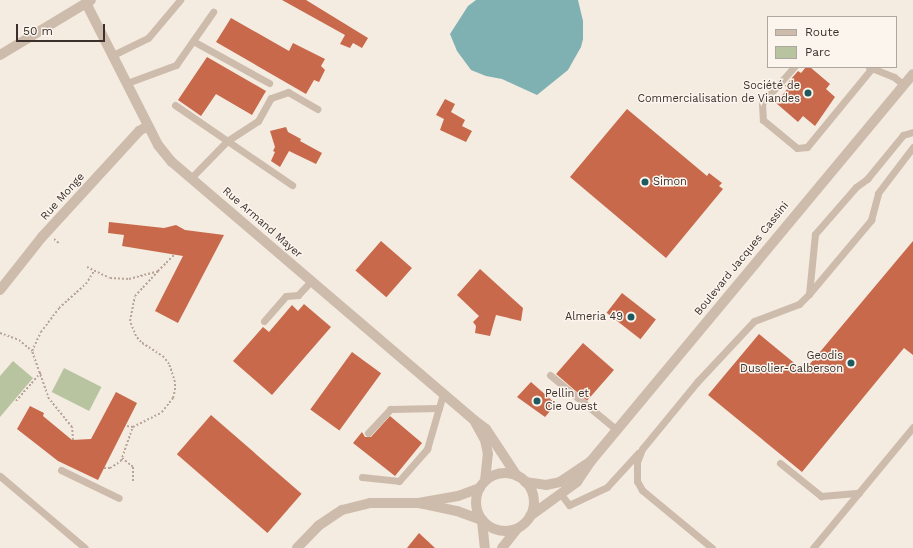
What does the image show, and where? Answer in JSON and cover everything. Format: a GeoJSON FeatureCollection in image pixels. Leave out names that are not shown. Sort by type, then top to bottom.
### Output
{"type":"FeatureCollection","features":[{"type":"Feature","properties":{"kind":"street","name":"Rue Armand Mayer"},"geometry":{"type":"LineString","coordinates":[[89,2],[148,126],[158,145],[172,162],[486,429],[521,479]]}},
{"type":"Feature","properties":{"kind":"street"},"geometry":{"type":"LineString","coordinates":[[0,55],[89,2]]}},
{"type":"Feature","properties":{"kind":"street","name":"Boulevard Jacques Cassini"},"geometry":{"type":"LineString","coordinates":[[530,516],[577,482],[591,461],[913,74]]}},
{"type":"Feature","properties":{"kind":"street","name":"Rue Monge"},"geometry":{"type":"LineString","coordinates":[[0,290],[42,237],[139,131],[148,126]]}},
{"type":"Feature","properties":{"kind":"street","name":"Rue Armand Mayer"},"geometry":{"type":"LineString","coordinates":[[474,420],[484,440],[488,454],[482,484]]}},
{"type":"Feature","properties":{"kind":"street","name":"Boulevard Jacques Cassini"},"geometry":{"type":"LineString","coordinates":[[521,479],[546,485],[560,482],[591,461]]}},
{"type":"Feature","properties":{"kind":"street"},"geometry":{"type":"LineString","coordinates":[[297,548],[318,526],[342,510],[370,503],[419,503],[458,496],[500,474],[521,479],[533,498],[530,516],[517,529],[502,548]]}},
{"type":"Feature","properties":{"kind":"street"},"geometry":{"type":"LineString","coordinates":[[482,484],[476,503],[482,520],[485,548]]}},
{"type":"Feature","properties":{"kind":"street"},"geometry":{"type":"LineString","coordinates":[[419,503],[457,511],[482,520],[498,531],[517,529]]}},
{"type":"Feature","properties":{"kind":"lane"},"geometry":{"type":"LineString","coordinates":[[113,55],[148,38],[180,0]]}},
{"type":"Feature","properties":{"kind":"lane"},"geometry":{"type":"LineString","coordinates":[[127,83],[176,65],[213,12]]}},
{"type":"Feature","properties":{"kind":"lane"},"geometry":{"type":"LineString","coordinates":[[193,41],[269,83]]}},
{"type":"Feature","properties":{"kind":"lane"},"geometry":{"type":"LineString","coordinates":[[793,68],[762,103],[763,120],[797,148],[806,147],[869,68],[894,77],[904,85]]}},
{"type":"Feature","properties":{"kind":"lane"},"geometry":{"type":"LineString","coordinates":[[191,178],[227,141],[258,121],[271,98],[288,92],[317,109]]}},
{"type":"Feature","properties":{"kind":"lane"},"geometry":{"type":"LineString","coordinates":[[175,105],[292,185]]}},
{"type":"Feature","properties":{"kind":"lane"},"geometry":{"type":"LineString","coordinates":[[809,294],[815,234],[856,187],[867,179],[903,135],[913,132]]}},
{"type":"Feature","properties":{"kind":"lane"},"geometry":{"type":"LineString","coordinates":[[560,493],[568,505],[607,487],[642,449],[697,382],[754,321],[799,304],[871,220],[878,193],[913,147]]}},
{"type":"Feature","properties":{"kind":"lane"},"geometry":{"type":"LineString","coordinates":[[264,321],[286,296],[298,295],[311,281]]}},
{"type":"Feature","properties":{"kind":"lane"},"geometry":{"type":"LineString","coordinates":[[550,375],[617,430]]}},
{"type":"Feature","properties":{"kind":"lane"},"geometry":{"type":"LineString","coordinates":[[362,477],[399,481],[427,449],[443,394]]}},
{"type":"Feature","properties":{"kind":"lane"},"geometry":{"type":"LineString","coordinates":[[368,433],[390,410],[439,408]]}},
{"type":"Feature","properties":{"kind":"lane"},"geometry":{"type":"LineString","coordinates":[[813,548],[913,427]]}},
{"type":"Feature","properties":{"kind":"lane"},"geometry":{"type":"LineString","coordinates":[[642,449],[636,462],[637,481],[642,490],[712,548]]}},
{"type":"Feature","properties":{"kind":"lane"},"geometry":{"type":"LineString","coordinates":[[780,463],[821,496],[859,493]]}},
{"type":"Feature","properties":{"kind":"lane"},"geometry":{"type":"LineString","coordinates":[[61,470],[119,498]]}},
{"type":"Feature","properties":{"kind":"lane"},"geometry":{"type":"LineString","coordinates":[[0,476],[85,548]]}},
{"type":"Feature","properties":{"kind":"path"},"geometry":{"type":"LineString","coordinates":[[127,426],[133,427],[162,412],[173,398],[175,390],[174,374],[169,364],[164,357],[141,342],[136,336],[130,321],[135,296],[174,256]]}},
{"type":"Feature","properties":{"kind":"path"},"geometry":{"type":"LineString","coordinates":[[87,267],[110,278],[130,279],[158,271]]}},
{"type":"Feature","properties":{"kind":"path"},"geometry":{"type":"LineString","coordinates":[[32,351],[41,332],[59,308],[86,284],[94,271]]}},
{"type":"Feature","properties":{"kind":"path"},"geometry":{"type":"LineString","coordinates":[[0,333],[19,340],[32,351],[49,400],[72,427],[73,440]]}},
{"type":"Feature","properties":{"kind":"path"},"geometry":{"type":"LineString","coordinates":[[16,401],[40,372]]}},
{"type":"Feature","properties":{"kind":"path"},"geometry":{"type":"LineString","coordinates":[[104,468],[110,468],[122,458],[133,427]]}},
{"type":"Feature","properties":{"kind":"path"},"geometry":{"type":"LineString","coordinates":[[122,458],[133,467],[133,482]]}},
{"type":"Feature","properties":{"kind":"green space"},"geometry":{"type":"Polygon","coordinates":[[[13,361],[33,378],[0,417],[0,376],[13,361]]]}},
{"type":"Feature","properties":{"kind":"green space"},"geometry":{"type":"Polygon","coordinates":[[[64,368],[101,387],[89,411],[52,392],[64,368]]]}},
{"type":"Feature","properties":{"kind":"water"},"geometry":{"type":"Polygon","coordinates":[[[476,0],[578,0],[583,21],[583,39],[581,47],[568,70],[537,95],[502,79],[486,76],[471,70],[457,51],[450,34],[468,6],[476,0]]]}},
{"type":"Feature","properties":{"kind":"building"},"geometry":{"type":"Polygon","coordinates":[[[282,0],[306,0],[368,38],[362,48],[353,43],[350,48],[340,44],[345,35],[282,0]]]}},
{"type":"Feature","properties":{"kind":"building"},"geometry":{"type":"Polygon","coordinates":[[[231,18],[289,51],[293,43],[325,59],[321,66],[325,70],[319,82],[314,80],[306,94],[216,42],[231,18]]]}},
{"type":"Feature","properties":{"kind":"building"},"geometry":{"type":"Polygon","coordinates":[[[207,57],[266,91],[252,115],[216,94],[201,116],[178,100],[207,57]]]}},
{"type":"Feature","properties":{"kind":"building","name":"Société de Commercialisation de Viandes"},"geometry":{"type":"Polygon","coordinates":[[[805,68],[811,68],[830,84],[826,89],[835,97],[815,126],[803,116],[798,122],[776,103],[788,88],[785,86],[798,71],[801,73],[805,68]]]}},
{"type":"Feature","properties":{"kind":"building"},"geometry":{"type":"Polygon","coordinates":[[[445,99],[455,104],[451,112],[465,120],[462,126],[472,131],[466,142],[440,130],[444,119],[436,115],[445,99]]]}},
{"type":"Feature","properties":{"kind":"building","name":"Simon"},"geometry":{"type":"Polygon","coordinates":[[[627,109],[707,176],[709,173],[722,183],[719,186],[723,189],[666,258],[570,177],[627,109]]]}},
{"type":"Feature","properties":{"kind":"building"},"geometry":{"type":"Polygon","coordinates":[[[286,127],[288,132],[301,139],[300,141],[322,153],[316,164],[289,151],[280,167],[271,161],[275,152],[273,151],[275,147],[270,131],[286,127]]]}},
{"type":"Feature","properties":{"kind":"building"},"geometry":{"type":"Polygon","coordinates":[[[109,222],[164,228],[176,225],[185,230],[224,235],[178,323],[155,311],[183,256],[122,246],[124,235],[108,233],[109,222]]]}},
{"type":"Feature","properties":{"kind":"building"},"geometry":{"type":"Polygon","coordinates":[[[381,241],[412,268],[386,297],[355,270],[381,241]]]}},
{"type":"Feature","properties":{"kind":"building","name":"Geodis Dusolier-Calberson"},"geometry":{"type":"Polygon","coordinates":[[[913,241],[913,355],[904,348],[802,472],[708,395],[759,334],[804,371],[913,241]]]}},
{"type":"Feature","properties":{"kind":"building"},"geometry":{"type":"Polygon","coordinates":[[[480,269],[523,308],[521,321],[496,315],[490,336],[475,333],[476,326],[473,322],[479,316],[457,295],[480,269]]]}},
{"type":"Feature","properties":{"kind":"building"},"geometry":{"type":"Polygon","coordinates":[[[622,293],[656,319],[640,339],[607,313],[622,293]]]}},
{"type":"Feature","properties":{"kind":"building"},"geometry":{"type":"Polygon","coordinates":[[[304,304],[331,327],[272,395],[233,361],[263,327],[269,332],[292,305],[298,311],[304,304]]]}},
{"type":"Feature","properties":{"kind":"building"},"geometry":{"type":"Polygon","coordinates":[[[583,343],[614,370],[587,401],[556,374],[583,343]]]}},
{"type":"Feature","properties":{"kind":"building"},"geometry":{"type":"Polygon","coordinates":[[[352,352],[381,373],[339,431],[310,409],[352,352]]]}},
{"type":"Feature","properties":{"kind":"building","name":"Pellin et Cie Ouest"},"geometry":{"type":"Polygon","coordinates":[[[531,382],[556,404],[545,417],[517,397],[531,382]]]}},
{"type":"Feature","properties":{"kind":"building"},"geometry":{"type":"Polygon","coordinates":[[[116,392],[137,403],[98,480],[58,461],[17,429],[30,406],[44,413],[43,416],[72,440],[91,439],[116,392]]]}},
{"type":"Feature","properties":{"kind":"building"},"geometry":{"type":"Polygon","coordinates":[[[211,415],[302,494],[267,533],[177,454],[211,415]]]}},
{"type":"Feature","properties":{"kind":"building"},"geometry":{"type":"Polygon","coordinates":[[[390,416],[422,443],[395,476],[353,443],[362,432],[365,437],[371,437],[390,416]]]}},
{"type":"Feature","properties":{"kind":"building"},"geometry":{"type":"Polygon","coordinates":[[[419,533],[435,548],[407,548],[419,533]]]}},
{"type":"Feature","properties":{"kind":"place","name":"Société de Commercialisation de Viandes"},"geometry":{"type":"Point","coordinates":[808,93]}},
{"type":"Feature","properties":{"kind":"place","name":"Simon"},"geometry":{"type":"Point","coordinates":[645,182]}},
{"type":"Feature","properties":{"kind":"place","name":"Almeria 49"},"geometry":{"type":"Point","coordinates":[631,317]}},
{"type":"Feature","properties":{"kind":"place","name":"Geodis Dusolier-Calberson"},"geometry":{"type":"Point","coordinates":[851,363]}},
{"type":"Feature","properties":{"kind":"place","name":"Pellin et Cie Ouest"},"geometry":{"type":"Point","coordinates":[537,401]}}]}
